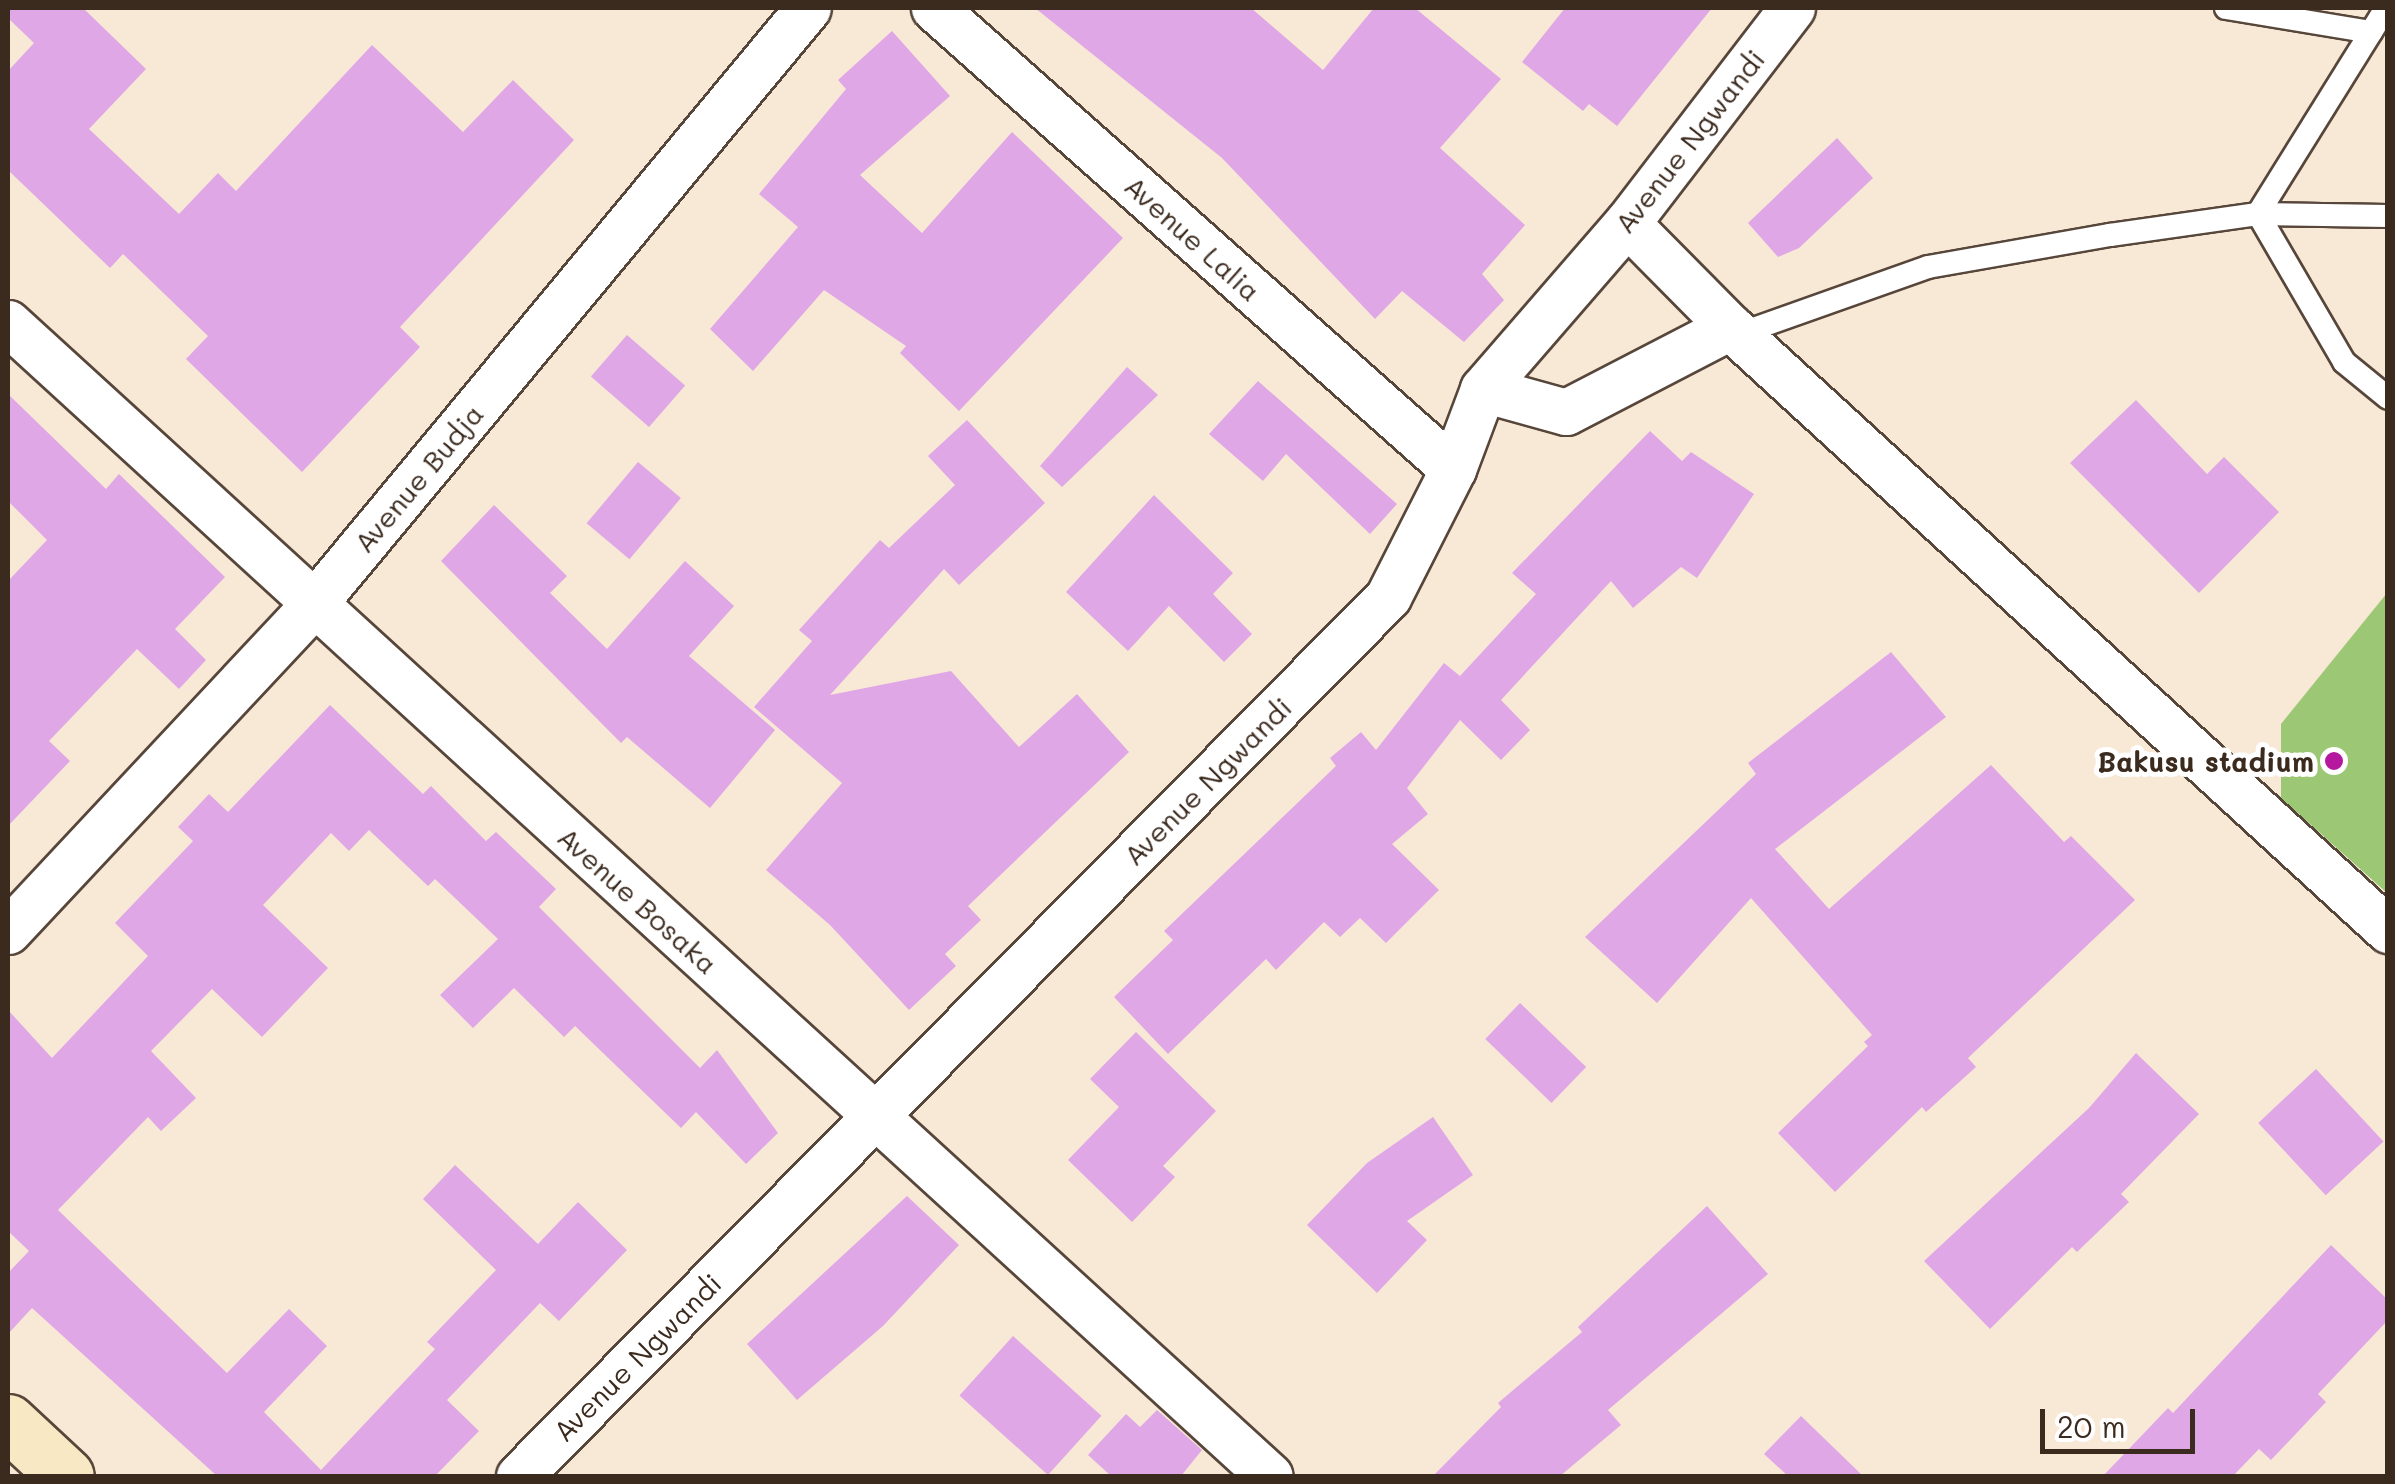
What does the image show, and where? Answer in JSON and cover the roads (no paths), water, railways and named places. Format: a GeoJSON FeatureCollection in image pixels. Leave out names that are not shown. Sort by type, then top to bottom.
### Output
{"type":"FeatureCollection","features":[{"type":"Feature","properties":{"kind":"street","name":"Avenue Budja"},"geometry":{"type":"LineString","coordinates":[[8,932],[311,607],[808,8]]}},
{"type":"Feature","properties":{"kind":"street","name":"Avenue Lalia"},"geometry":{"type":"LineString","coordinates":[[934,8],[1452,469]]}},
{"type":"Feature","properties":{"kind":"street","name":"Avenue Ngwandi"},"geometry":{"type":"LineString","coordinates":[[519,1476],[1388,597],[1452,469],[1483,389],[1627,223],[1792,8]]}},
{"type":"Feature","properties":{"kind":"street"},"geometry":{"type":"LineString","coordinates":[[1627,223],[1730,328],[2388,930]]}},
{"type":"Feature","properties":{"kind":"street","name":"Avenue Bosaka"},"geometry":{"type":"LineString","coordinates":[[8,323],[311,607],[877,1114],[1270,1476]]}},
{"type":"Feature","properties":{"kind":"street"},"geometry":{"type":"LineString","coordinates":[[1483,389],[1566,412],[1730,328]]}},
{"type":"Feature","properties":{"kind":"street"},"geometry":{"type":"LineString","coordinates":[[8,1422],[66,1476]]}},
{"type":"Feature","properties":{"kind":"lane"},"geometry":{"type":"LineString","coordinates":[[2226,8],[2372,32]]}},
{"type":"Feature","properties":{"kind":"lane"},"geometry":{"type":"LineString","coordinates":[[2258,214],[2386,8]]}},
{"type":"Feature","properties":{"kind":"lane"},"geometry":{"type":"LineString","coordinates":[[2258,214],[2344,362],[2388,398]]}},
{"type":"Feature","properties":{"kind":"lane"},"geometry":{"type":"LineString","coordinates":[[1730,328],[1742,333],[1928,267],[2258,214],[2388,216]]}},
{"type":"Feature","properties":{"kind":"place","name":"Bakusu stadium"},"geometry":{"type":"Point","coordinates":[2334,761]}}]}
